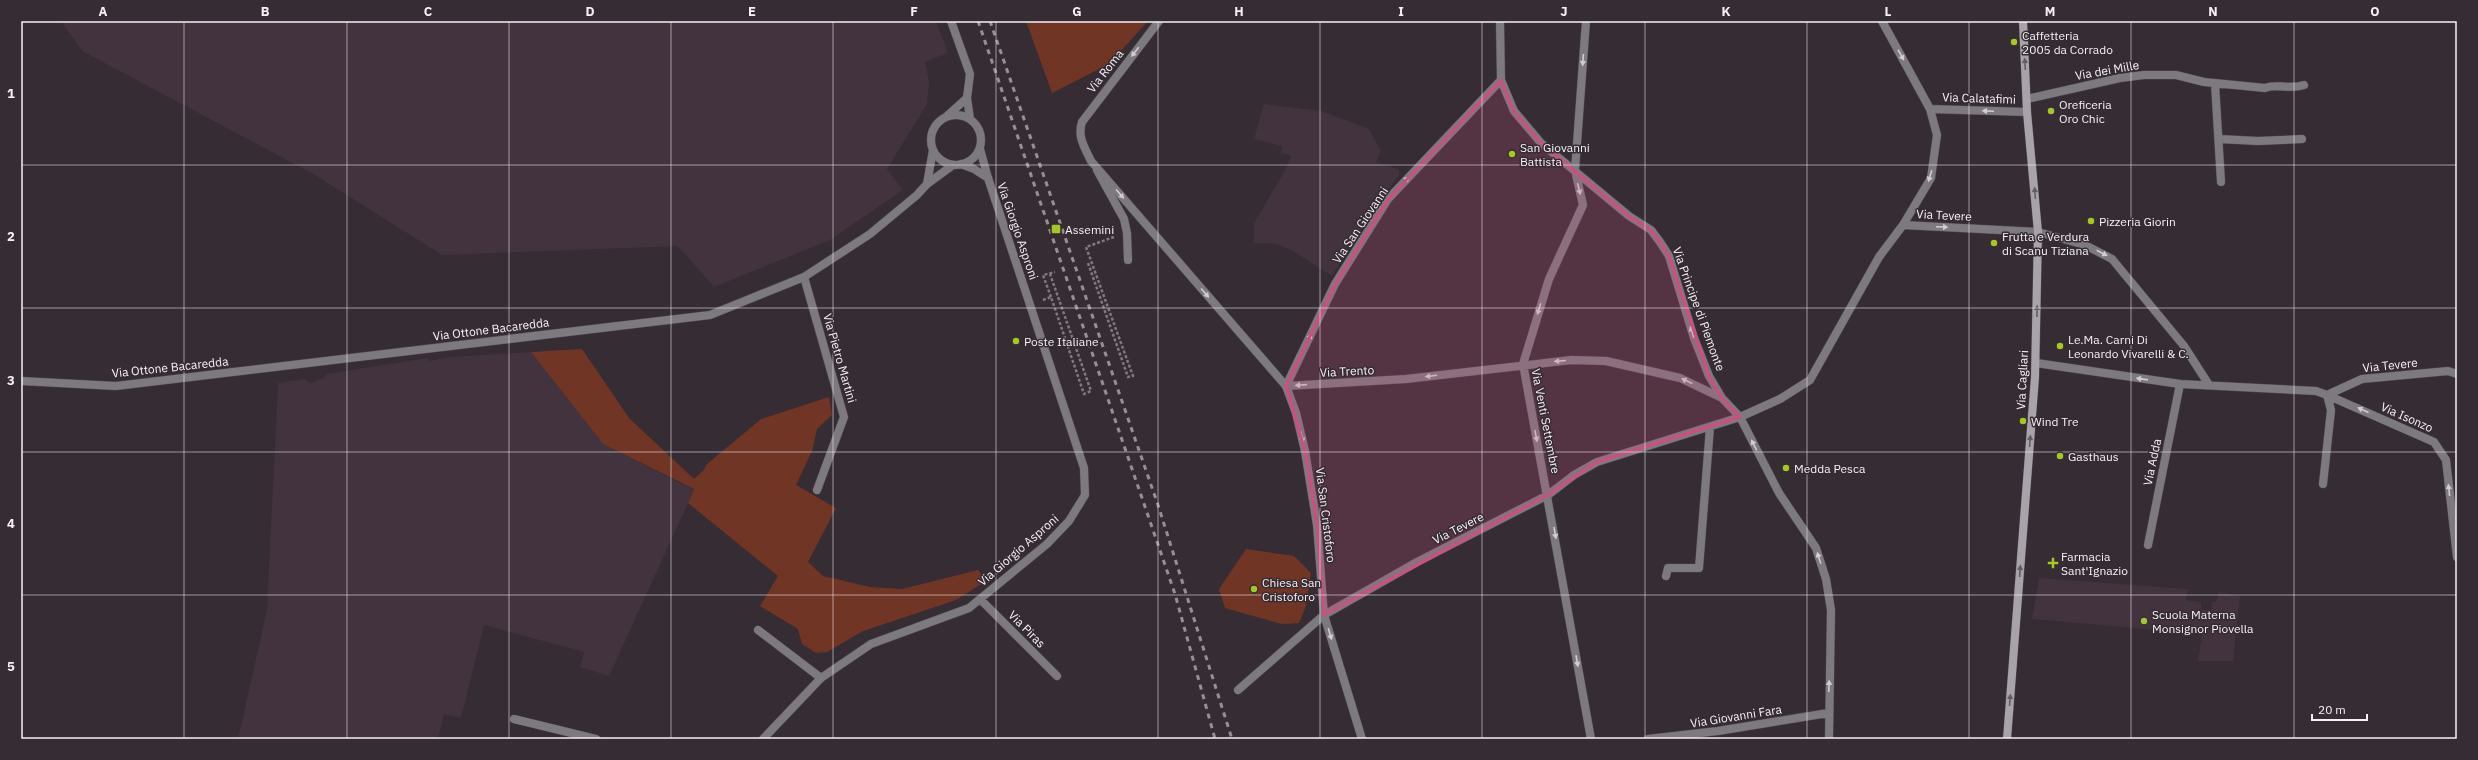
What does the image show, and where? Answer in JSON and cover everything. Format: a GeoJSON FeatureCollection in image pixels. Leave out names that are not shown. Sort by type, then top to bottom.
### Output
{"type":"FeatureCollection","features":[{"type":"Feature","properties":{"kind":"main road","name":"Via Cagliari"},"geometry":{"type":"LineString","coordinates":[[2007,739],[2036,363],[2038,232],[2027,112],[2023,21]]}},
{"type":"Feature","properties":{"kind":"street"},"geometry":{"type":"LineString","coordinates":[[933,150],[945,162],[957,164],[972,159],[980,149],[980,132],[970,119],[967,98],[970,74],[951,21]]}},
{"type":"Feature","properties":{"kind":"street","name":"Via Roma"},"geometry":{"type":"LineString","coordinates":[[1092,161],[1081,140],[1079,131],[1082,122],[1159,21]]}},
{"type":"Feature","properties":{"kind":"street","name":"Via Principe di Piemonte"},"geometry":{"type":"LineString","coordinates":[[1500,21],[1501,80],[1514,111],[1541,143],[1629,216],[1651,230],[1660,242],[1669,256],[1694,338],[1709,376],[1722,398],[1740,417],[1779,493],[1816,548],[1826,579],[1831,610],[1828,739]]}},
{"type":"Feature","properties":{"kind":"street","name":"Via Venti Settembre"},"geometry":{"type":"LineString","coordinates":[[1586,21],[1575,170],[1583,205],[1549,279],[1523,364],[1548,494],[1591,739]]}},
{"type":"Feature","properties":{"kind":"street"},"geometry":{"type":"LineString","coordinates":[[1882,21],[1930,109],[1937,135],[1931,178],[1903,225]]}},
{"type":"Feature","properties":{"kind":"street","name":"Via dei Mille"},"geometry":{"type":"LineString","coordinates":[[2027,99],[2120,78],[2144,75],[2176,75],[2215,84],[2265,88],[2271,85],[2293,88],[2304,85]]}},
{"type":"Feature","properties":{"kind":"street","name":"Via San Giovanni"},"geometry":{"type":"LineString","coordinates":[[1286,386],[1335,284],[1388,199],[1501,80]]}},
{"type":"Feature","properties":{"kind":"street"},"geometry":{"type":"LineString","coordinates":[[2215,84],[2221,182]]}},
{"type":"Feature","properties":{"kind":"street"},"geometry":{"type":"LineString","coordinates":[[927,184],[933,150],[932,134],[940,120],[947,116],[967,98]]}},
{"type":"Feature","properties":{"kind":"street","name":"Via Calatafimi"},"geometry":{"type":"LineString","coordinates":[[1930,109],[2027,112]]}},
{"type":"Feature","properties":{"kind":"street"},"geometry":{"type":"LineString","coordinates":[[947,116],[955,115],[970,119]]}},
{"type":"Feature","properties":{"kind":"street"},"geometry":{"type":"LineString","coordinates":[[2219,139],[2258,141],[2302,139]]}},
{"type":"Feature","properties":{"kind":"street","name":"Via Giorgio Asproni"},"geometry":{"type":"LineString","coordinates":[[763,739],[821,678],[871,644],[969,608],[1047,544],[1069,521],[1085,495],[1084,468],[988,178],[980,149]]}},
{"type":"Feature","properties":{"kind":"street"},"geometry":{"type":"LineString","coordinates":[[1092,161],[1286,386]]}},
{"type":"Feature","properties":{"kind":"street"},"geometry":{"type":"LineString","coordinates":[[1092,161],[1124,219],[1127,232],[1128,260]]}},
{"type":"Feature","properties":{"kind":"street","name":"Via Giorgio Asproni"},"geometry":{"type":"LineString","coordinates":[[957,164],[974,169],[988,178]]}},
{"type":"Feature","properties":{"kind":"street","name":"Via Ottone Bacaredda"},"geometry":{"type":"LineString","coordinates":[[21,381],[116,386],[710,315],[804,277],[870,234],[918,194],[927,184],[957,164]]}},
{"type":"Feature","properties":{"kind":"street","name":"Via Tevere"},"geometry":{"type":"LineString","coordinates":[[1238,690],[1324,614],[1417,562],[1548,494],[1574,475],[1597,462],[1740,417],[1780,399],[1810,380],[1879,257],[1903,225],[2038,232],[2085,245],[2112,258],[2184,346],[2209,385]]}},
{"type":"Feature","properties":{"kind":"street","name":"Via Pietro Martini"},"geometry":{"type":"LineString","coordinates":[[804,277],[844,417],[817,490]]}},
{"type":"Feature","properties":{"kind":"street","name":"Via Trento"},"geometry":{"type":"LineString","coordinates":[[1286,386],[1406,379],[1523,364],[1571,360],[1606,361],[1680,378],[1722,398]]}},
{"type":"Feature","properties":{"kind":"street"},"geometry":{"type":"LineString","coordinates":[[2036,363],[2180,384],[2268,390],[2316,391],[2327,395],[2331,410],[2324,484]]}},
{"type":"Feature","properties":{"kind":"street"},"geometry":{"type":"LineString","coordinates":[[2448,372],[2457,368]]}},
{"type":"Feature","properties":{"kind":"street","name":"Via Tevere"},"geometry":{"type":"LineString","coordinates":[[2327,395],[2362,379],[2448,372],[2457,374]]}},
{"type":"Feature","properties":{"kind":"street","name":"Via Adda"},"geometry":{"type":"LineString","coordinates":[[2148,545],[2180,384]]}},
{"type":"Feature","properties":{"kind":"street","name":"Via San Cristoforo"},"geometry":{"type":"LineString","coordinates":[[1286,386],[1300,428],[1315,510],[1324,614],[1362,739]]}},
{"type":"Feature","properties":{"kind":"street","name":"Via Isonzo"},"geometry":{"type":"LineString","coordinates":[[2327,395],[2434,442],[2446,460],[2457,557]]}},
{"type":"Feature","properties":{"kind":"street"},"geometry":{"type":"LineString","coordinates":[[1666,576],[1668,568],[1699,568],[1710,427]]}},
{"type":"Feature","properties":{"kind":"street","name":"Via Piras"},"geometry":{"type":"LineString","coordinates":[[980,599],[1057,676]]}},
{"type":"Feature","properties":{"kind":"street"},"geometry":{"type":"LineString","coordinates":[[758,630],[821,678]]}},
{"type":"Feature","properties":{"kind":"street","name":"Via Giovanni Fara"},"geometry":{"type":"LineString","coordinates":[[1648,739],[1718,732],[1828,713]]}},
{"type":"Feature","properties":{"kind":"street"},"geometry":{"type":"LineString","coordinates":[[514,719],[596,739]]}},
{"type":"Feature","properties":{"kind":"path"},"geometry":{"type":"LineString","coordinates":[[1088,263],[1128,377],[1133,376],[1086,247],[1127,232]]}},
{"type":"Feature","properties":{"kind":"path"},"geometry":{"type":"LineString","coordinates":[[1083,264],[1091,262]]}},
{"type":"Feature","properties":{"kind":"path"},"geometry":{"type":"LineString","coordinates":[[1050,274],[1091,391],[1084,394],[1043,275],[1055,272]]}},
{"type":"Feature","properties":{"kind":"path"},"geometry":{"type":"LineString","coordinates":[[1031,305],[1051,297]]}},
{"type":"Feature","properties":{"kind":"highlighted area"},"geometry":{"type":"Polygon","coordinates":[[[1501,80],[1514,111],[1541,143],[1629,216],[1651,230],[1660,242],[1669,256],[1709,376],[1722,398],[1740,417],[1597,462],[1548,495],[1324,615],[1317,525],[1305,451],[1286,386],[1335,284],[1388,199],[1501,80]]]}},
{"type":"Feature","properties":{"kind":"shaded area"},"geometry":{"type":"Polygon","coordinates":[[[61,21],[936,21],[948,53],[925,62],[929,82],[927,104],[887,169],[903,190],[830,240],[714,287],[678,246],[442,255],[315,175],[82,51],[61,21]]]}},
{"type":"Feature","properties":{"kind":"shaded area"},"geometry":{"type":"Polygon","coordinates":[[[1026,21],[1148,21],[1109,64],[1052,93],[1026,21]]]}},
{"type":"Feature","properties":{"kind":"shaded area"},"geometry":{"type":"Polygon","coordinates":[[[1264,104],[1321,111],[1369,129],[1381,151],[1376,162],[1399,170],[1399,175],[1362,227],[1332,276],[1293,251],[1277,244],[1254,243],[1254,223],[1284,172],[1291,156],[1281,153],[1282,146],[1254,139],[1264,104]]]}},
{"type":"Feature","properties":{"kind":"shaded area"},"geometry":{"type":"Polygon","coordinates":[[[582,349],[629,418],[694,479],[704,470],[706,465],[761,419],[829,397],[832,415],[817,429],[812,451],[796,485],[836,508],[808,562],[823,576],[870,587],[902,589],[978,570],[986,581],[956,600],[863,631],[827,652],[816,653],[802,644],[798,629],[760,606],[778,576],[688,503],[694,489],[603,444],[531,352],[582,349]]]}},
{"type":"Feature","properties":{"kind":"shaded area"},"geometry":{"type":"Polygon","coordinates":[[[531,352],[603,444],[694,490],[609,676],[580,667],[584,652],[484,625],[461,718],[444,714],[438,739],[238,739],[267,610],[278,383],[304,379],[310,383],[325,377],[326,374],[427,358],[430,361],[449,357],[531,352]]]}},
{"type":"Feature","properties":{"kind":"shaded area"},"geometry":{"type":"Polygon","coordinates":[[[1246,549],[1294,556],[1311,573],[1306,606],[1299,623],[1282,624],[1225,608],[1219,589],[1246,549]]]}},
{"type":"Feature","properties":{"kind":"shaded area","name":"Scuola Materna Monsignor Piovella"},"geometry":{"type":"Polygon","coordinates":[[[2039,578],[2188,589],[2186,600],[2201,602],[2201,610],[2212,610],[2212,601],[2216,602],[2219,592],[2240,596],[2233,661],[2198,661],[2202,634],[2032,619],[2039,578]]]}},
{"type":"Feature","properties":{"kind":"railway"},"geometry":{"type":"LineString","coordinates":[[978,21],[1175,594],[1215,739]]}},
{"type":"Feature","properties":{"kind":"railway"},"geometry":{"type":"LineString","coordinates":[[990,21],[1158,505],[1232,739]]}},
{"type":"Feature","properties":{"kind":"place","name":"Caffetteria 2005 da Corrado"},"geometry":{"type":"Point","coordinates":[2014,42]}},
{"type":"Feature","properties":{"kind":"place","name":"Oreficeria Oro Chic"},"geometry":{"type":"Point","coordinates":[2051,111]}},
{"type":"Feature","properties":{"kind":"place","name":"San Giovanni Battista"},"geometry":{"type":"Point","coordinates":[1512,154]}},
{"type":"Feature","properties":{"kind":"place","name":"Pizzeria Giorin"},"geometry":{"type":"Point","coordinates":[2091,221]}},
{"type":"Feature","properties":{"kind":"place","name":"Assemini"},"geometry":{"type":"Point","coordinates":[1056,229]}},
{"type":"Feature","properties":{"kind":"place","name":"Frutta e Verdura di Scanu Tiziana"},"geometry":{"type":"Point","coordinates":[1994,243]}},
{"type":"Feature","properties":{"kind":"place","name":"Poste Italiane"},"geometry":{"type":"Point","coordinates":[1016,341]}},
{"type":"Feature","properties":{"kind":"place","name":"Le.Ma. Carni Di Leonardo Vivarelli & C."},"geometry":{"type":"Point","coordinates":[2060,346]}},
{"type":"Feature","properties":{"kind":"place","name":"Wind Tre"},"geometry":{"type":"Point","coordinates":[2023,421]}},
{"type":"Feature","properties":{"kind":"place","name":"Gasthaus"},"geometry":{"type":"Point","coordinates":[2060,456]}},
{"type":"Feature","properties":{"kind":"place","name":"Medda Pesca"},"geometry":{"type":"Point","coordinates":[1786,468]}},
{"type":"Feature","properties":{"kind":"place","name":"Farmacia Sant'Ignazio"},"geometry":{"type":"Point","coordinates":[2053,563]}},
{"type":"Feature","properties":{"kind":"place","name":"Chiesa San Cristoforo"},"geometry":{"type":"Point","coordinates":[1254,589]}},
{"type":"Feature","properties":{"kind":"place","name":"Scuola Materna Monsignor Piovella"},"geometry":{"type":"Point","coordinates":[2144,621]}}]}
